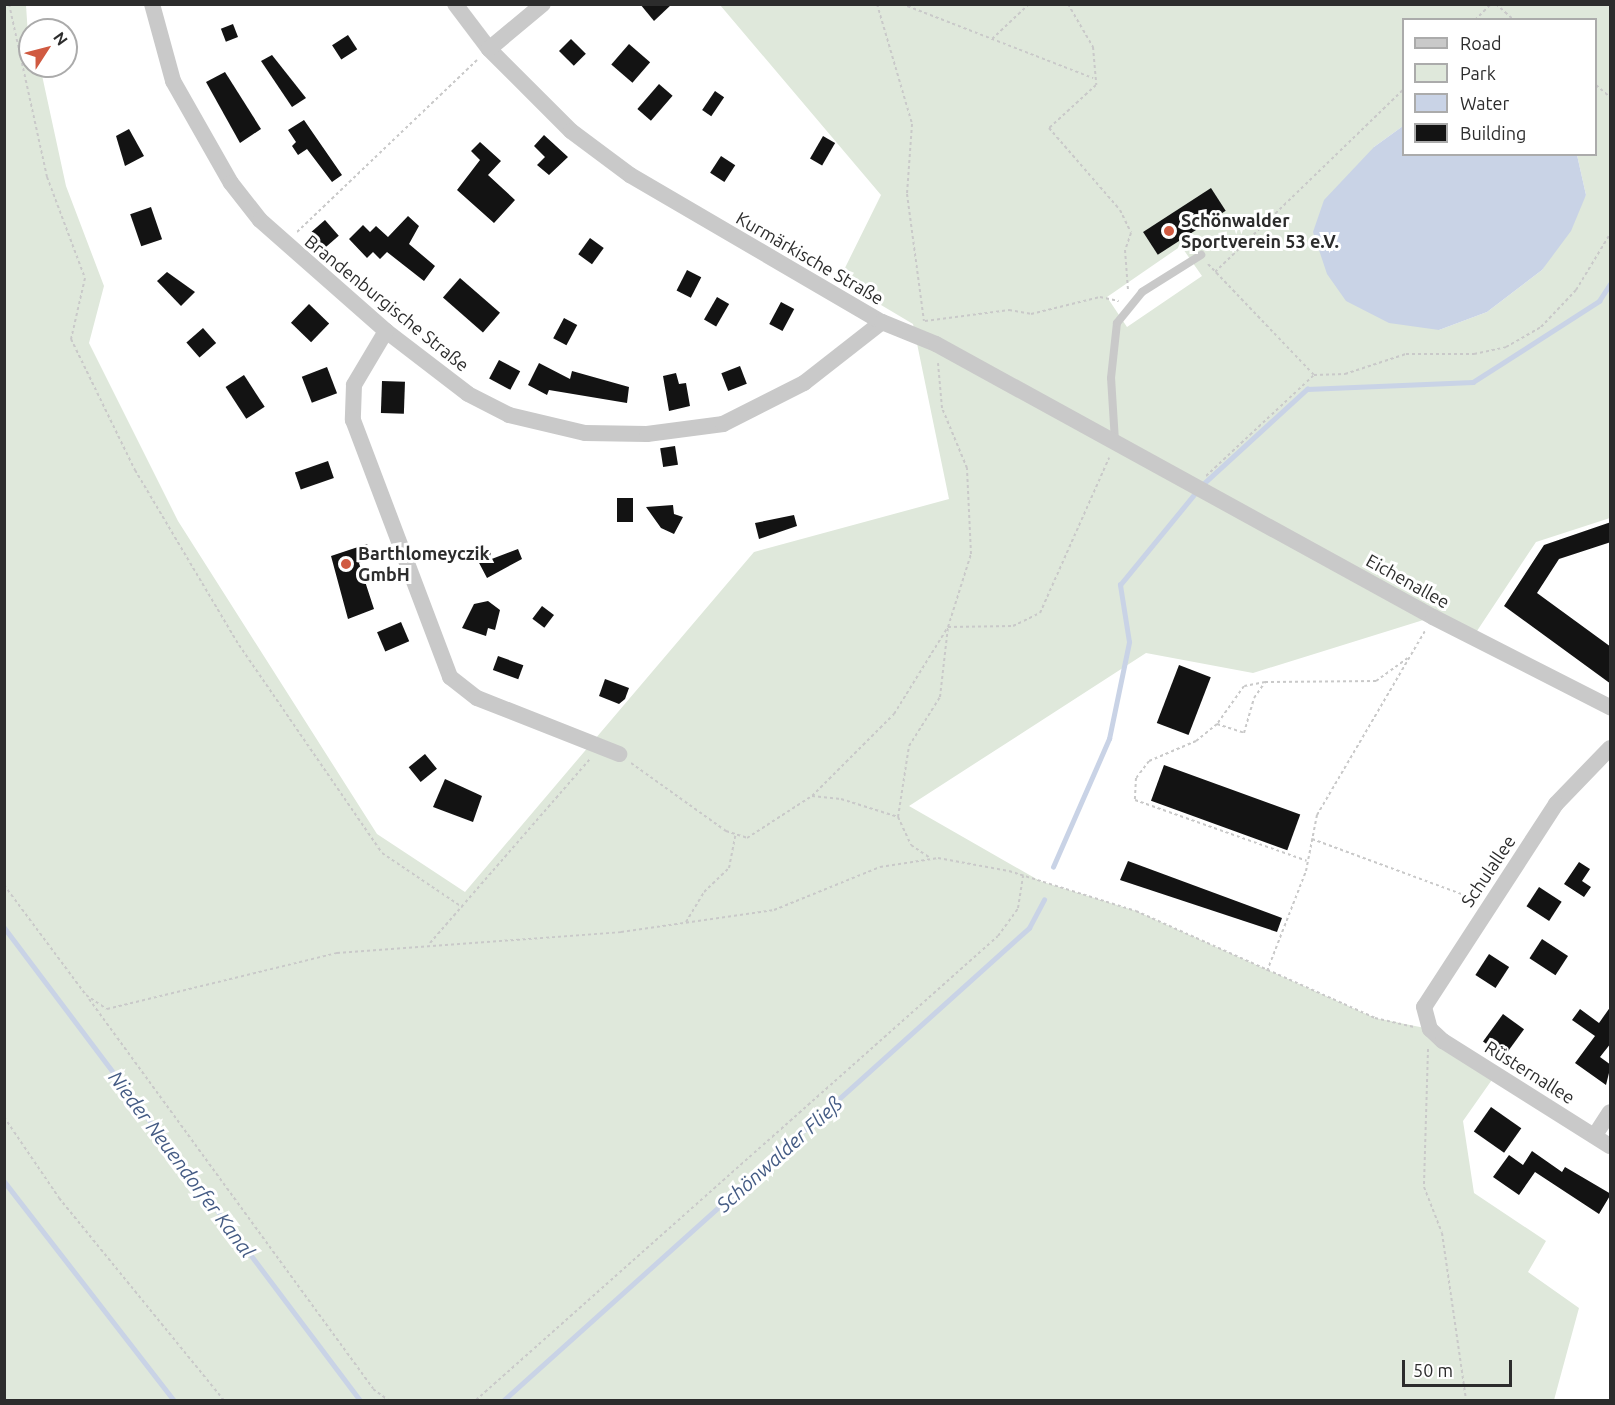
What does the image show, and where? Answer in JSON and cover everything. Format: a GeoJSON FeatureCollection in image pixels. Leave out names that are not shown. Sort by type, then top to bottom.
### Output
{"type":"FeatureCollection","features":[{"type":"Feature","properties":{"kind":"street","name":"Brandenburgische Straße"},"geometry":{"type":"LineString","coordinates":[[152,4],[173,81],[231,183],[284,244],[386,331],[468,393],[509,415],[552,429],[648,434],[723,424],[766,406],[846,356],[882,322]]}},
{"type":"Feature","properties":{"kind":"street","name":"Kurmärkische Straße"},"geometry":{"type":"LineString","coordinates":[[456,4],[489,49],[571,131],[630,175],[882,322],[936,344],[1196,485]]}},
{"type":"Feature","properties":{"kind":"street"},"geometry":{"type":"LineString","coordinates":[[489,49],[543,4]]}},
{"type":"Feature","properties":{"kind":"street"},"geometry":{"type":"LineString","coordinates":[[386,331],[354,385],[353,420],[438,654],[450,677],[477,698],[620,754]]}},
{"type":"Feature","properties":{"kind":"street","name":"Eichenallee"},"geometry":{"type":"LineString","coordinates":[[1196,485],[1433,617],[1611,707]]}},
{"type":"Feature","properties":{"kind":"street","name":"Schulallee"},"geometry":{"type":"LineString","coordinates":[[1430,1029],[1424,1007],[1430,995],[1556,804],[1611,748]]}},
{"type":"Feature","properties":{"kind":"street","name":"Rüsternallee"},"geometry":{"type":"LineString","coordinates":[[1430,1029],[1611,1146]]}},
{"type":"Feature","properties":{"kind":"street"},"geometry":{"type":"LineString","coordinates":[[1595,1136],[1611,1112]]}},
{"type":"Feature","properties":{"kind":"lane"},"geometry":{"type":"LineString","coordinates":[[1115,441],[1111,378],[1117,323],[1130,303],[1201,255]]}},
{"type":"Feature","properties":{"kind":"path"},"geometry":{"type":"LineString","coordinates":[[9,4],[47,177],[85,278],[71,339],[135,470],[239,645],[381,853],[462,907]]}},
{"type":"Feature","properties":{"kind":"path"},"geometry":{"type":"LineString","coordinates":[[877,4],[912,124],[907,194],[924,321],[1009,310],[1031,314],[1100,297],[1130,303],[1125,250],[1131,233],[1120,210],[1049,128],[1096,85],[1093,47],[1068,4]]}},
{"type":"Feature","properties":{"kind":"path"},"geometry":{"type":"LineString","coordinates":[[902,4],[1094,79]]}},
{"type":"Feature","properties":{"kind":"path"},"geometry":{"type":"LineString","coordinates":[[991,40],[1029,4]]}},
{"type":"Feature","properties":{"kind":"path"},"geometry":{"type":"LineString","coordinates":[[1477,18],[1491,4]]}},
{"type":"Feature","properties":{"kind":"path"},"geometry":{"type":"LineString","coordinates":[[1496,4],[1512,18]]}},
{"type":"Feature","properties":{"kind":"path"},"geometry":{"type":"LineString","coordinates":[[284,244],[489,49]]}},
{"type":"Feature","properties":{"kind":"path"},"geometry":{"type":"LineString","coordinates":[[1597,86],[1611,97]]}},
{"type":"Feature","properties":{"kind":"path"},"geometry":{"type":"LineString","coordinates":[[1314,375],[1215,272],[1402,91]]}},
{"type":"Feature","properties":{"kind":"path"},"geometry":{"type":"LineString","coordinates":[[1196,485],[1314,375],[1345,374],[1406,354],[1474,354],[1506,347],[1541,327],[1576,290],[1611,234]]}},
{"type":"Feature","properties":{"kind":"path"},"geometry":{"type":"LineString","coordinates":[[929,857],[911,845],[898,817],[909,746],[940,697],[948,627],[971,554],[967,468],[942,408],[936,344]]}},
{"type":"Feature","properties":{"kind":"path"},"geometry":{"type":"LineString","coordinates":[[948,627],[1012,626],[1040,613],[1115,441]]}},
{"type":"Feature","properties":{"kind":"path"},"geometry":{"type":"LineString","coordinates":[[1267,971],[1308,861],[1317,815],[1433,617]]}},
{"type":"Feature","properties":{"kind":"path"},"geometry":{"type":"LineString","coordinates":[[620,754],[735,835],[747,838],[812,796],[894,714],[948,627]]}},
{"type":"Feature","properties":{"kind":"path"},"geometry":{"type":"LineString","coordinates":[[1308,861],[1135,800],[1136,778],[1149,761],[1196,741],[1217,724],[1244,686],[1265,682],[1376,681],[1412,654]]}},
{"type":"Feature","properties":{"kind":"path"},"geometry":{"type":"LineString","coordinates":[[1217,724],[1244,733],[1254,698],[1265,682]]}},
{"type":"Feature","properties":{"kind":"path"},"geometry":{"type":"LineString","coordinates":[[430,943],[601,747]]}},
{"type":"Feature","properties":{"kind":"path"},"geometry":{"type":"LineString","coordinates":[[812,796],[841,799],[898,817]]}},
{"type":"Feature","properties":{"kind":"path"},"geometry":{"type":"LineString","coordinates":[[686,922],[704,892],[729,868],[735,835]]}},
{"type":"Feature","properties":{"kind":"path"},"geometry":{"type":"LineString","coordinates":[[1312,839],[1489,904]]}},
{"type":"Feature","properties":{"kind":"path"},"geometry":{"type":"LineString","coordinates":[[86,995],[107,1009],[122,1008],[285,963],[430,943],[621,932],[795,905],[880,867],[929,857],[1023,875],[1136,911],[1375,1018],[1430,1029],[1424,1187],[1442,1233],[1466,1401]]}},
{"type":"Feature","properties":{"kind":"path"},"geometry":{"type":"LineString","coordinates":[[476,1401],[998,936],[1018,908],[1023,875]]}},
{"type":"Feature","properties":{"kind":"path"},"geometry":{"type":"LineString","coordinates":[[4,885],[373,1389],[388,1401]]}},
{"type":"Feature","properties":{"kind":"path"},"geometry":{"type":"LineString","coordinates":[[4,1117],[59,1198],[224,1401]]}},
{"type":"Feature","properties":{"kind":"green space"},"geometry":{"type":"Polygon","coordinates":[[[5,5],[26,5],[27,18],[18,18],[18,78],[43,78],[66,186],[104,286],[89,343],[178,521],[377,834],[465,892],[754,552],[949,499],[913,324],[839,280],[881,195],[720,5],[1610,5],[1610,518],[1536,542],[1473,637],[1433,617],[1253,673],[1146,653],[909,806],[1040,881],[1136,911],[1375,1018],[1430,1029],[1496,1074],[1463,1121],[1474,1193],[1546,1241],[1528,1272],[1579,1308],[1554,1400],[5,1400],[5,5]],[[1402,18],[1402,127],[1374,147],[1439,330],[1487,312],[1542,270],[1586,195],[1577,156],[1597,156],[1597,18],[1402,18]],[[1181,246],[1107,297],[1127,327],[1202,276],[1181,246]]]}},
{"type":"Feature","properties":{"kind":"water"},"geometry":{"type":"Polygon","coordinates":[[[1402,127],[1402,156],[1577,156],[1586,195],[1571,231],[1542,270],[1487,312],[1439,330],[1389,323],[1346,301],[1327,274],[1313,232],[1324,200],[1374,147],[1402,127]]]}},
{"type":"Feature","properties":{"kind":"building"},"geometry":{"type":"Polygon","coordinates":[[[640,4],[672,4],[654,21],[640,4]]]}},
{"type":"Feature","properties":{"kind":"building"},"geometry":{"type":"Polygon","coordinates":[[[233,24],[238,37],[226,42],[221,29],[233,24]]]}},
{"type":"Feature","properties":{"kind":"building"},"geometry":{"type":"Polygon","coordinates":[[[348,35],[357,49],[341,60],[332,45],[348,35]]]}},
{"type":"Feature","properties":{"kind":"building"},"geometry":{"type":"Polygon","coordinates":[[[571,39],[586,54],[574,66],[559,51],[571,39]]]}},
{"type":"Feature","properties":{"kind":"building"},"geometry":{"type":"Polygon","coordinates":[[[629,44],[650,62],[632,83],[611,64],[629,44]]]}},
{"type":"Feature","properties":{"kind":"building"},"geometry":{"type":"Polygon","coordinates":[[[272,55],[306,98],[292,107],[261,61],[272,55]]]}},
{"type":"Feature","properties":{"kind":"building"},"geometry":{"type":"Polygon","coordinates":[[[225,72],[261,129],[240,143],[206,82],[225,72]]]}},
{"type":"Feature","properties":{"kind":"building"},"geometry":{"type":"Polygon","coordinates":[[[659,84],[673,96],[651,121],[637,109],[659,84]]]}},
{"type":"Feature","properties":{"kind":"building"},"geometry":{"type":"Polygon","coordinates":[[[715,91],[724,97],[711,116],[702,110],[715,91]]]}},
{"type":"Feature","properties":{"kind":"building"},"geometry":{"type":"Polygon","coordinates":[[[304,120],[342,175],[332,182],[307,149],[298,155],[292,146],[296,142],[288,130],[304,120]]]}},
{"type":"Feature","properties":{"kind":"building"},"geometry":{"type":"Polygon","coordinates":[[[129,129],[144,156],[125,166],[116,136],[129,129]]]}},
{"type":"Feature","properties":{"kind":"building"},"geometry":{"type":"Polygon","coordinates":[[[544,135],[568,157],[549,175],[537,165],[545,157],[534,146],[544,135]]]}},
{"type":"Feature","properties":{"kind":"building"},"geometry":{"type":"Polygon","coordinates":[[[823,136],[835,143],[822,166],[810,159],[823,136]]]}},
{"type":"Feature","properties":{"kind":"building"},"geometry":{"type":"Polygon","coordinates":[[[480,142],[501,161],[488,175],[515,200],[494,223],[457,190],[480,160],[471,151],[480,142]]]}},
{"type":"Feature","properties":{"kind":"building"},"geometry":{"type":"Polygon","coordinates":[[[721,156],[735,165],[724,182],[710,173],[721,156]]]}},
{"type":"Feature","properties":{"kind":"building"},"geometry":{"type":"Polygon","coordinates":[[[1211,188],[1226,211],[1158,255],[1143,232],[1211,188]]]}},
{"type":"Feature","properties":{"kind":"building"},"geometry":{"type":"Polygon","coordinates":[[[151,207],[162,239],[141,246],[130,214],[151,207]]]}},
{"type":"Feature","properties":{"kind":"building"},"geometry":{"type":"Polygon","coordinates":[[[408,216],[419,226],[409,244],[435,266],[424,281],[387,252],[380,259],[373,252],[367,258],[349,239],[363,225],[370,232],[376,226],[388,237],[408,216]]]}},
{"type":"Feature","properties":{"kind":"building"},"geometry":{"type":"Polygon","coordinates":[[[325,220],[339,236],[324,248],[311,232],[325,220]]]}},
{"type":"Feature","properties":{"kind":"building"},"geometry":{"type":"Polygon","coordinates":[[[590,238],[604,248],[592,264],[578,254],[590,238]]]}},
{"type":"Feature","properties":{"kind":"building"},"geometry":{"type":"Polygon","coordinates":[[[687,270],[701,277],[691,298],[677,290],[687,270]]]}},
{"type":"Feature","properties":{"kind":"building"},"geometry":{"type":"Polygon","coordinates":[[[167,272],[195,292],[181,306],[157,281],[167,272]]]}},
{"type":"Feature","properties":{"kind":"building"},"geometry":{"type":"Polygon","coordinates":[[[460,278],[500,313],[483,332],[443,298],[460,278]]]}},
{"type":"Feature","properties":{"kind":"building"},"geometry":{"type":"Polygon","coordinates":[[[717,297],[729,304],[716,327],[704,320],[717,297]]]}},
{"type":"Feature","properties":{"kind":"building"},"geometry":{"type":"Polygon","coordinates":[[[781,302],[794,309],[783,331],[769,324],[781,302]]]}},
{"type":"Feature","properties":{"kind":"building"},"geometry":{"type":"Polygon","coordinates":[[[309,304],[329,323],[311,342],[291,323],[309,304]]]}},
{"type":"Feature","properties":{"kind":"building"},"geometry":{"type":"Polygon","coordinates":[[[564,318],[577,325],[566,345],[553,338],[564,318]]]}},
{"type":"Feature","properties":{"kind":"building"},"geometry":{"type":"Polygon","coordinates":[[[203,328],[216,343],[200,358],[186,342],[203,328]]]}},
{"type":"Feature","properties":{"kind":"building"},"geometry":{"type":"Polygon","coordinates":[[[499,360],[520,371],[510,390],[489,379],[499,360]]]}},
{"type":"Feature","properties":{"kind":"building"},"geometry":{"type":"Polygon","coordinates":[[[539,363],[570,379],[572,371],[629,387],[627,403],[549,390],[547,395],[528,385],[539,363]]]}},
{"type":"Feature","properties":{"kind":"building"},"geometry":{"type":"Polygon","coordinates":[[[740,366],[747,384],[728,391],[721,373],[740,366]]]}},
{"type":"Feature","properties":{"kind":"building"},"geometry":{"type":"Polygon","coordinates":[[[327,367],[337,393],[312,403],[302,377],[327,367]]]}},
{"type":"Feature","properties":{"kind":"building"},"geometry":{"type":"Polygon","coordinates":[[[676,373],[679,384],[686,383],[690,406],[669,411],[663,376],[676,373]]]}},
{"type":"Feature","properties":{"kind":"building"},"geometry":{"type":"Polygon","coordinates":[[[244,375],[265,407],[246,419],[226,387],[244,375]]]}},
{"type":"Feature","properties":{"kind":"building"},"geometry":{"type":"Polygon","coordinates":[[[382,381],[405,382],[404,414],[381,413],[382,381]]]}},
{"type":"Feature","properties":{"kind":"building"},"geometry":{"type":"Polygon","coordinates":[[[675,446],[678,465],[663,467],[660,448],[675,446]]]}},
{"type":"Feature","properties":{"kind":"building"},"geometry":{"type":"Polygon","coordinates":[[[328,461],[334,478],[301,489],[295,472],[328,461]]]}},
{"type":"Feature","properties":{"kind":"building"},"geometry":{"type":"Polygon","coordinates":[[[617,498],[633,498],[633,522],[617,522],[617,498]]]}},
{"type":"Feature","properties":{"kind":"building"},"geometry":{"type":"Polygon","coordinates":[[[673,505],[674,514],[683,517],[674,534],[661,528],[646,507],[673,505]]]}},
{"type":"Feature","properties":{"kind":"building"},"geometry":{"type":"Polygon","coordinates":[[[794,515],[797,526],[759,539],[755,523],[794,515]]]}},
{"type":"Feature","properties":{"kind":"building"},"geometry":{"type":"Polygon","coordinates":[[[1611,522],[1611,542],[1559,559],[1537,593],[1611,647],[1611,684],[1504,606],[1544,545],[1611,522]]]}},
{"type":"Feature","properties":{"kind":"building"},"geometry":{"type":"Polygon","coordinates":[[[367,544],[373,558],[359,563],[374,609],[348,619],[331,556],[367,544]]]}},
{"type":"Feature","properties":{"kind":"building"},"geometry":{"type":"Polygon","coordinates":[[[480,546],[492,548],[489,560],[518,549],[522,559],[487,578],[477,559],[480,546]]]}},
{"type":"Feature","properties":{"kind":"building"},"geometry":{"type":"Polygon","coordinates":[[[488,601],[500,610],[495,630],[488,628],[486,636],[462,628],[474,604],[488,601]]]}},
{"type":"Feature","properties":{"kind":"building"},"geometry":{"type":"Polygon","coordinates":[[[542,606],[554,615],[544,628],[532,619],[542,606]]]}},
{"type":"Feature","properties":{"kind":"building"},"geometry":{"type":"Polygon","coordinates":[[[401,622],[409,641],[385,651],[377,632],[401,622]]]}},
{"type":"Feature","properties":{"kind":"building"},"geometry":{"type":"Polygon","coordinates":[[[498,656],[523,665],[518,679],[493,670],[498,656]]]}},
{"type":"Feature","properties":{"kind":"building"},"geometry":{"type":"Polygon","coordinates":[[[1179,665],[1211,677],[1189,735],[1157,723],[1179,665]]]}},
{"type":"Feature","properties":{"kind":"building"},"geometry":{"type":"Polygon","coordinates":[[[605,679],[629,688],[625,699],[619,704],[599,696],[605,679]]]}},
{"type":"Feature","properties":{"kind":"building"},"geometry":{"type":"Polygon","coordinates":[[[425,754],[437,769],[421,782],[409,767],[425,754]]]}},
{"type":"Feature","properties":{"kind":"building"},"geometry":{"type":"Polygon","coordinates":[[[1164,765],[1300,815],[1287,850],[1151,801],[1164,765]]]}},
{"type":"Feature","properties":{"kind":"building"},"geometry":{"type":"Polygon","coordinates":[[[445,779],[482,796],[473,822],[433,807],[445,779]]]}},
{"type":"Feature","properties":{"kind":"building"},"geometry":{"type":"Polygon","coordinates":[[[1128,861],[1282,918],[1277,932],[1120,880],[1128,861]]]}},
{"type":"Feature","properties":{"kind":"building"},"geometry":{"type":"Polygon","coordinates":[[[1579,862],[1590,869],[1582,881],[1591,887],[1584,897],[1564,884],[1579,862]]]}},
{"type":"Feature","properties":{"kind":"building"},"geometry":{"type":"Polygon","coordinates":[[[1539,887],[1562,902],[1549,921],[1526,906],[1539,887]]]}},
{"type":"Feature","properties":{"kind":"building"},"geometry":{"type":"Polygon","coordinates":[[[1542,939],[1568,956],[1555,975],[1529,958],[1542,939]]]}},
{"type":"Feature","properties":{"kind":"building"},"geometry":{"type":"Polygon","coordinates":[[[1489,954],[1509,967],[1496,988],[1475,975],[1489,954]]]}},
{"type":"Feature","properties":{"kind":"building"},"geometry":{"type":"Polygon","coordinates":[[[1611,1006],[1611,1043],[1600,1057],[1611,1065],[1606,1085],[1575,1063],[1595,1036],[1572,1020],[1580,1009],[1599,1023],[1611,1006]]]}},
{"type":"Feature","properties":{"kind":"building"},"geometry":{"type":"Polygon","coordinates":[[[1503,1014],[1524,1029],[1504,1057],[1483,1042],[1503,1014]]]}},
{"type":"Feature","properties":{"kind":"building"},"geometry":{"type":"Polygon","coordinates":[[[1491,1107],[1521,1128],[1504,1153],[1474,1132],[1491,1107]]]}},
{"type":"Feature","properties":{"kind":"building"},"geometry":{"type":"Polygon","coordinates":[[[1532,1151],[1562,1172],[1565,1167],[1611,1194],[1599,1214],[1535,1172],[1519,1195],[1493,1177],[1509,1155],[1523,1165],[1532,1151]]]}},
{"type":"Feature","properties":{"kind":"waterway","name":"Schönwalder Fließ"},"geometry":{"type":"LineString","coordinates":[[1201,486],[1307,389],[1473,382],[1599,301],[1610,284]]}},
{"type":"Feature","properties":{"kind":"waterway","name":"Schönwalder Fließ"},"geometry":{"type":"LineString","coordinates":[[1053,867],[1109,739],[1129,642],[1120,585],[1196,492]]}},
{"type":"Feature","properties":{"kind":"waterway","name":"Schönwalder Fließ"},"geometry":{"type":"LineString","coordinates":[[504,1400],[1029,928],[1044,900]]}},
{"type":"Feature","properties":{"kind":"waterway","name":"Nieder Neuendorfer Kanal"},"geometry":{"type":"LineString","coordinates":[[4,927],[360,1400]]}},
{"type":"Feature","properties":{"kind":"waterway"},"geometry":{"type":"LineString","coordinates":[[4,1181],[174,1400]]}},
{"type":"Feature","properties":{"kind":"place","name":"Schönwalder Sportverein 53 e.V."},"geometry":{"type":"Point","coordinates":[1169,231]}},
{"type":"Feature","properties":{"kind":"place","name":"Barthlomeyczik GmbH"},"geometry":{"type":"Point","coordinates":[346,564]}}]}
